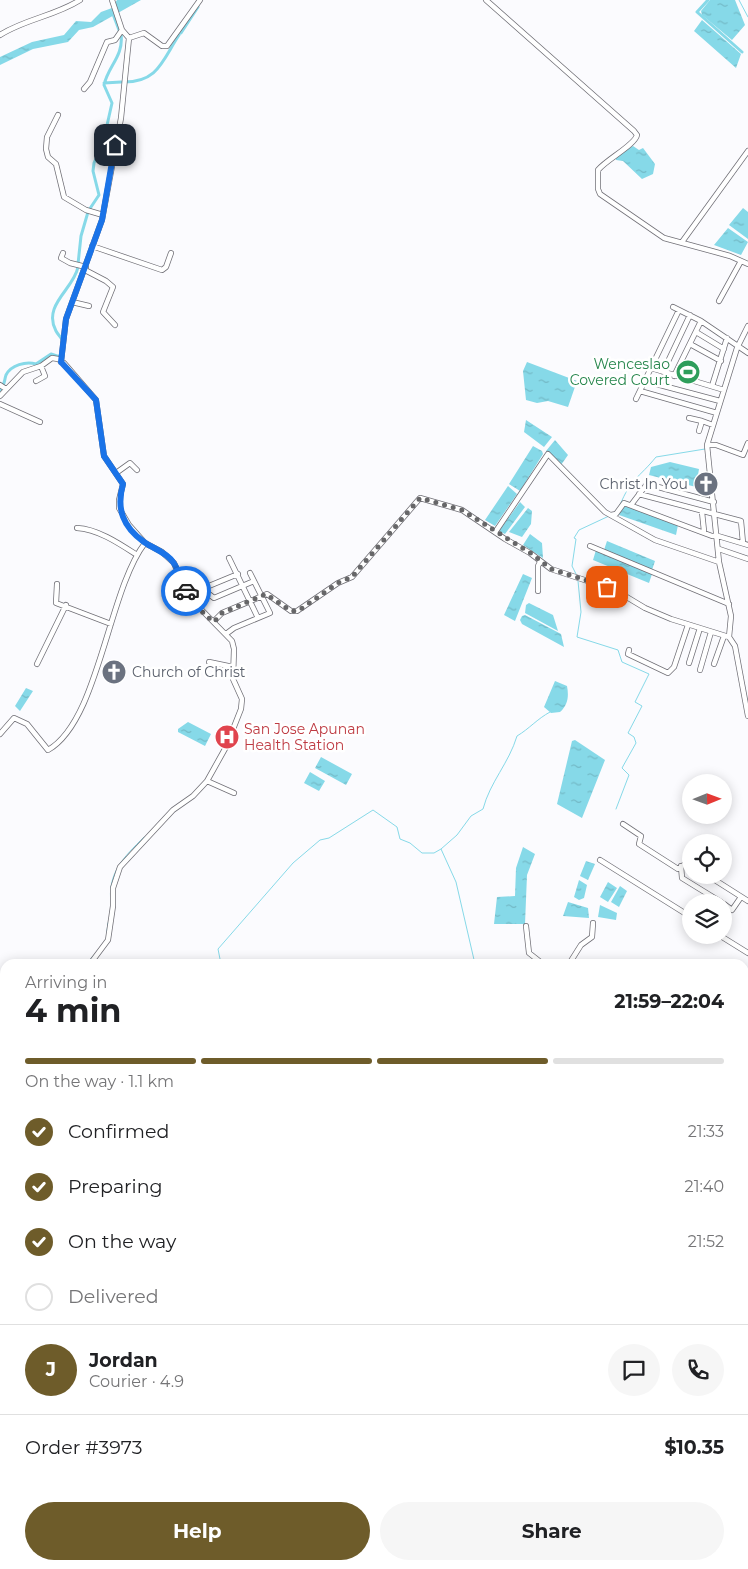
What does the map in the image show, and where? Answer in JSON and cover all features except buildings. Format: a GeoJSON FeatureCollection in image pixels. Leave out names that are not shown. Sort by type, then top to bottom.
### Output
{"type":"FeatureCollection","features":[{"type":"Feature","properties":{"kind":"street"},"geometry":{"type":"LineString","coordinates":[[0,35],[24,22],[69,7],[80,0]]}},
{"type":"Feature","properties":{"kind":"street"},"geometry":{"type":"LineString","coordinates":[[129,38],[144,33],[162,46],[167,46],[200,0]]}},
{"type":"Feature","properties":{"kind":"street"},"geometry":{"type":"LineString","coordinates":[[486,0],[634,131],[636,139],[633,144],[614,155],[598,170],[598,189],[600,194],[664,238],[682,242],[748,264]]}},
{"type":"Feature","properties":{"kind":"street"},"geometry":{"type":"LineString","coordinates":[[61,362],[66,319],[103,214],[121,118],[129,38],[122,30],[112,2]]}},
{"type":"Feature","properties":{"kind":"street"},"geometry":{"type":"LineString","coordinates":[[84,89],[90,82],[106,42],[115,40],[122,30]]}},
{"type":"Feature","properties":{"kind":"street"},"geometry":{"type":"LineString","coordinates":[[58,115],[47,137],[46,149],[48,157],[56,164],[64,196],[86,210],[103,214]]}},
{"type":"Feature","properties":{"kind":"street"},"geometry":{"type":"LineString","coordinates":[[682,242],[748,151]]}},
{"type":"Feature","properties":{"kind":"street"},"geometry":{"type":"LineString","coordinates":[[105,159],[105,157],[113,158]]}},
{"type":"Feature","properties":{"kind":"street"},"geometry":{"type":"LineString","coordinates":[[92,246],[162,270],[166,267],[171,253]]}},
{"type":"Feature","properties":{"kind":"street"},"geometry":{"type":"LineString","coordinates":[[63,253],[61,258],[85,268],[106,280],[113,287],[103,312],[115,325]]}},
{"type":"Feature","properties":{"kind":"street"},"geometry":{"type":"LineString","coordinates":[[719,301],[742,261]]}},
{"type":"Feature","properties":{"kind":"street"},"geometry":{"type":"LineString","coordinates":[[72,302],[89,306]]}},
{"type":"Feature","properties":{"kind":"street"},"geometry":{"type":"LineString","coordinates":[[673,307],[701,321],[748,352]]}},
{"type":"Feature","properties":{"kind":"street"},"geometry":{"type":"LineString","coordinates":[[636,399],[679,310]]}},
{"type":"Feature","properties":{"kind":"street"},"geometry":{"type":"LineString","coordinates":[[663,372],[690,315]]}},
{"type":"Feature","properties":{"kind":"street"},"geometry":{"type":"LineString","coordinates":[[674,376],[701,321]]}},
{"type":"Feature","properties":{"kind":"street"},"geometry":{"type":"LineString","coordinates":[[714,664],[732,624],[719,562],[718,536],[707,445],[738,345],[748,326]]}},
{"type":"Feature","properties":{"kind":"street"},"geometry":{"type":"LineString","coordinates":[[696,332],[724,349]]}},
{"type":"Feature","properties":{"kind":"street"},"geometry":{"type":"LineString","coordinates":[[712,386],[727,338]]}},
{"type":"Feature","properties":{"kind":"street"},"geometry":{"type":"LineString","coordinates":[[690,344],[721,362]]}},
{"type":"Feature","properties":{"kind":"street"},"geometry":{"type":"LineString","coordinates":[[0,396],[3,387],[22,372],[41,366],[54,357],[61,362],[96,400],[104,456],[123,484],[119,508],[135,534],[162,552],[174,563],[187,595],[226,634],[234,649],[233,679],[241,695],[241,709],[226,747],[207,781],[193,796],[173,810],[120,867],[113,888],[113,906],[108,940],[94,959]]}},
{"type":"Feature","properties":{"kind":"street"},"geometry":{"type":"LineString","coordinates":[[36,381],[45,376],[41,366]]}},
{"type":"Feature","properties":{"kind":"street"},"geometry":{"type":"LineString","coordinates":[[651,368],[724,390]]}},
{"type":"Feature","properties":{"kind":"street"},"geometry":{"type":"LineString","coordinates":[[645,381],[720,401]]}},
{"type":"Feature","properties":{"kind":"street"},"geometry":{"type":"LineString","coordinates":[[640,391],[716,413]]}},
{"type":"Feature","properties":{"kind":"street"},"geometry":{"type":"LineString","coordinates":[[0,404],[40,422]]}},
{"type":"Feature","properties":{"kind":"street"},"geometry":{"type":"LineString","coordinates":[[689,418],[713,425]]}},
{"type":"Feature","properties":{"kind":"street"},"geometry":{"type":"LineString","coordinates":[[699,430],[702,421]]}},
{"type":"Feature","properties":{"kind":"street"},"geometry":{"type":"LineString","coordinates":[[707,445],[716,445],[743,456],[748,443]]}},
{"type":"Feature","properties":{"kind":"street"},"geometry":{"type":"LineString","coordinates":[[496,531],[548,454],[593,501],[611,516],[655,540],[719,562]]}},
{"type":"Feature","properties":{"kind":"street"},"geometry":{"type":"LineString","coordinates":[[116,473],[130,463],[137,470]]}},
{"type":"Feature","properties":{"kind":"street"},"geometry":{"type":"LineString","coordinates":[[631,505],[647,484],[714,502]]}},
{"type":"Feature","properties":{"kind":"street"},"geometry":{"type":"LineString","coordinates":[[665,502],[668,490]]}},
{"type":"Feature","properties":{"kind":"street"},"geometry":{"type":"LineString","coordinates":[[611,516],[616,514],[624,503],[712,536],[745,544],[741,521],[639,494]]}},
{"type":"Feature","properties":{"kind":"street"},"geometry":{"type":"LineString","coordinates":[[214,622],[222,613],[261,596],[270,595],[291,611],[298,611],[338,583],[352,577],[420,498],[455,507],[496,531],[551,569],[615,590],[645,608],[688,625],[726,636],[735,646],[748,715]]}},
{"type":"Feature","properties":{"kind":"street"},"geometry":{"type":"LineString","coordinates":[[702,512],[704,532]]}},
{"type":"Feature","properties":{"kind":"street"},"geometry":{"type":"LineString","coordinates":[[76,528],[109,538],[138,556]]}},
{"type":"Feature","properties":{"kind":"street"},"geometry":{"type":"LineString","coordinates":[[0,734],[14,718],[27,724],[48,750],[66,735],[89,690],[111,624],[138,556],[146,543]]}},
{"type":"Feature","properties":{"kind":"street"},"geometry":{"type":"LineString","coordinates":[[590,546],[728,604]]}},
{"type":"Feature","properties":{"kind":"street"},"geometry":{"type":"LineString","coordinates":[[719,549],[748,559]]}},
{"type":"Feature","properties":{"kind":"street"},"geometry":{"type":"LineString","coordinates":[[230,558],[258,618]]}},
{"type":"Feature","properties":{"kind":"street"},"geometry":{"type":"LineString","coordinates":[[538,591],[538,566],[540,562]]}},
{"type":"Feature","properties":{"kind":"street"},"geometry":{"type":"LineString","coordinates":[[226,634],[234,628],[270,612],[250,573]]}},
{"type":"Feature","properties":{"kind":"street"},"geometry":{"type":"LineString","coordinates":[[187,595],[238,574]]}},
{"type":"Feature","properties":{"kind":"street"},"geometry":{"type":"LineString","coordinates":[[201,588],[214,598],[254,581]]}},
{"type":"Feature","properties":{"kind":"street"},"geometry":{"type":"LineString","coordinates":[[57,584],[56,603],[66,605],[111,624]]}},
{"type":"Feature","properties":{"kind":"street"},"geometry":{"type":"LineString","coordinates":[[37,664],[66,605]]}},
{"type":"Feature","properties":{"kind":"street"},"geometry":{"type":"LineString","coordinates":[[629,650],[628,654],[668,673],[674,667],[688,625]]}},
{"type":"Feature","properties":{"kind":"street"},"geometry":{"type":"LineString","coordinates":[[688,663],[700,628]]}},
{"type":"Feature","properties":{"kind":"street"},"geometry":{"type":"LineString","coordinates":[[700,670],[711,632]]}},
{"type":"Feature","properties":{"kind":"street"},"geometry":{"type":"LineString","coordinates":[[209,662],[233,667]]}},
{"type":"Feature","properties":{"kind":"street"},"geometry":{"type":"LineString","coordinates":[[207,781],[234,793]]}},
{"type":"Feature","properties":{"kind":"street"},"geometry":{"type":"LineString","coordinates":[[623,824],[641,836],[639,844],[678,869],[681,866],[682,878],[708,894]]}},
{"type":"Feature","properties":{"kind":"street"},"geometry":{"type":"LineString","coordinates":[[600,860],[682,911]]}},
{"type":"Feature","properties":{"kind":"street"},"geometry":{"type":"LineString","coordinates":[[721,884],[748,901]]}},
{"type":"Feature","properties":{"kind":"street"},"geometry":{"type":"LineString","coordinates":[[732,910],[741,897]]}},
{"type":"Feature","properties":{"kind":"street"},"geometry":{"type":"LineString","coordinates":[[572,959],[581,945],[592,938],[593,923]]}},
{"type":"Feature","properties":{"kind":"street"},"geometry":{"type":"LineString","coordinates":[[526,926],[529,954],[536,959]]}},
{"type":"Feature","properties":{"kind":"street"},"geometry":{"type":"LineString","coordinates":[[732,943],[748,953]]}},
{"type":"Feature","properties":{"kind":"water"},"geometry":{"type":"Polygon","coordinates":[[[117,0],[141,0],[93,27],[79,30],[68,42],[33,49],[0,65],[0,57],[32,42],[64,35],[76,21],[91,22],[101,12],[112,8],[117,0]]]}},
{"type":"Feature","properties":{"kind":"water"},"geometry":{"type":"Polygon","coordinates":[[[710,0],[735,0],[745,25],[732,40],[702,15],[701,11],[710,0]]]}},
{"type":"Feature","properties":{"kind":"water"},"geometry":{"type":"Polygon","coordinates":[[[702,20],[741,54],[736,68],[694,31],[702,20]]]}},
{"type":"Feature","properties":{"kind":"water"},"geometry":{"type":"Polygon","coordinates":[[[633,146],[639,150],[643,148],[655,164],[653,174],[642,179],[623,161],[616,160],[615,157],[633,146]]]}},
{"type":"Feature","properties":{"kind":"water"},"geometry":{"type":"Polygon","coordinates":[[[743,208],[748,212],[748,239],[729,225],[743,208]]]}},
{"type":"Feature","properties":{"kind":"water"},"geometry":{"type":"Polygon","coordinates":[[[728,228],[748,242],[741,255],[714,245],[728,228]]]}},
{"type":"Feature","properties":{"kind":"water"},"geometry":{"type":"Polygon","coordinates":[[[527,362],[577,381],[568,407],[548,401],[537,403],[526,400],[523,371],[527,362]]]}},
{"type":"Feature","properties":{"kind":"water"},"geometry":{"type":"Polygon","coordinates":[[[526,420],[552,437],[544,447],[524,432],[526,420]]]}},
{"type":"Feature","properties":{"kind":"water"},"geometry":{"type":"Polygon","coordinates":[[[555,440],[568,455],[561,465],[546,451],[555,440]]]}},
{"type":"Feature","properties":{"kind":"water"},"geometry":{"type":"Polygon","coordinates":[[[533,446],[542,451],[543,454],[520,491],[509,484],[533,446]]]}},
{"type":"Feature","properties":{"kind":"water"},"geometry":{"type":"Polygon","coordinates":[[[670,462],[699,469],[696,487],[649,475],[651,467],[670,462]]]}},
{"type":"Feature","properties":{"kind":"water"},"geometry":{"type":"Polygon","coordinates":[[[508,486],[517,494],[495,526],[485,520],[508,486]]]}},
{"type":"Feature","properties":{"kind":"water"},"geometry":{"type":"Polygon","coordinates":[[[520,502],[525,507],[505,534],[499,531],[520,502]]]}},
{"type":"Feature","properties":{"kind":"water"},"geometry":{"type":"Polygon","coordinates":[[[626,506],[678,525],[676,535],[619,515],[622,508],[626,506]]]}},
{"type":"Feature","properties":{"kind":"water"},"geometry":{"type":"Polygon","coordinates":[[[528,508],[532,511],[531,524],[522,537],[509,532],[528,508]]]}},
{"type":"Feature","properties":{"kind":"water"},"geometry":{"type":"Polygon","coordinates":[[[530,534],[542,543],[543,558],[523,545],[530,534]]]}},
{"type":"Feature","properties":{"kind":"water"},"geometry":{"type":"Polygon","coordinates":[[[607,541],[655,561],[652,570],[604,550],[607,541]]]}},
{"type":"Feature","properties":{"kind":"water"},"geometry":{"type":"Polygon","coordinates":[[[596,550],[652,574],[649,583],[593,560],[596,550]]]}},
{"type":"Feature","properties":{"kind":"water"},"geometry":{"type":"Polygon","coordinates":[[[523,574],[532,578],[515,621],[504,615],[523,574]]]}},
{"type":"Feature","properties":{"kind":"water"},"geometry":{"type":"Polygon","coordinates":[[[529,603],[553,615],[558,631],[525,613],[526,605],[529,603]]]}},
{"type":"Feature","properties":{"kind":"water"},"geometry":{"type":"Polygon","coordinates":[[[525,615],[561,634],[564,647],[522,624],[520,620],[525,615]]]}},
{"type":"Feature","properties":{"kind":"water"},"geometry":{"type":"Polygon","coordinates":[[[555,681],[567,686],[568,697],[565,706],[560,712],[551,713],[544,707],[555,681]]]}},
{"type":"Feature","properties":{"kind":"water"},"geometry":{"type":"Polygon","coordinates":[[[26,688],[33,691],[20,711],[15,706],[26,688]]]}},
{"type":"Feature","properties":{"kind":"water"},"geometry":{"type":"Polygon","coordinates":[[[188,722],[211,734],[205,746],[178,732],[178,729],[188,722]]]}},
{"type":"Feature","properties":{"kind":"water"},"geometry":{"type":"Polygon","coordinates":[[[575,740],[605,760],[582,818],[557,804],[572,741],[575,740]]]}},
{"type":"Feature","properties":{"kind":"water"},"geometry":{"type":"Polygon","coordinates":[[[321,757],[352,774],[346,785],[315,768],[321,757]]]}},
{"type":"Feature","properties":{"kind":"water"},"geometry":{"type":"Polygon","coordinates":[[[310,772],[325,781],[319,791],[304,783],[310,772]]]}},
{"type":"Feature","properties":{"kind":"water"},"geometry":{"type":"Polygon","coordinates":[[[523,847],[535,854],[527,875],[525,924],[494,924],[497,897],[515,896],[516,868],[523,847]]]}},
{"type":"Feature","properties":{"kind":"water"},"geometry":{"type":"Polygon","coordinates":[[[586,861],[595,864],[588,880],[580,876],[586,861]]]}},
{"type":"Feature","properties":{"kind":"water"},"geometry":{"type":"Polygon","coordinates":[[[579,880],[587,885],[584,898],[579,900],[574,897],[579,880]]]}},
{"type":"Feature","properties":{"kind":"water"},"geometry":{"type":"Polygon","coordinates":[[[608,882],[617,888],[608,902],[600,897],[608,882]]]}},
{"type":"Feature","properties":{"kind":"water"},"geometry":{"type":"Polygon","coordinates":[[[620,886],[627,891],[619,907],[611,902],[620,886]]]}},
{"type":"Feature","properties":{"kind":"water"},"geometry":{"type":"Polygon","coordinates":[[[568,902],[588,908],[589,918],[563,916],[568,902]]]}},
{"type":"Feature","properties":{"kind":"water"},"geometry":{"type":"Polygon","coordinates":[[[600,905],[617,913],[616,920],[598,917],[600,905]]]}},
{"type":"Feature","properties":{"kind":"waterway"},"geometry":{"type":"LineString","coordinates":[[708,0],[697,12],[742,52]]}},
{"type":"Feature","properties":{"kind":"waterway"},"geometry":{"type":"LineString","coordinates":[[739,0],[748,17]]}},
{"type":"Feature","properties":{"kind":"waterway"},"geometry":{"type":"LineString","coordinates":[[181,33],[198,7]]}},
{"type":"Feature","properties":{"kind":"waterway"},"geometry":{"type":"LineString","coordinates":[[113,14],[119,30]]}},
{"type":"Feature","properties":{"kind":"waterway"},"geometry":{"type":"LineString","coordinates":[[89,210],[99,195],[93,171],[94,163],[103,143],[112,103],[104,85],[118,55],[121,34]]}},
{"type":"Feature","properties":{"kind":"waterway"},"geometry":{"type":"LineString","coordinates":[[124,82],[135,81],[152,74],[163,61],[179,35]]}},
{"type":"Feature","properties":{"kind":"waterway"},"geometry":{"type":"LineString","coordinates":[[104,83],[121,82]]}},
{"type":"Feature","properties":{"kind":"waterway"},"geometry":{"type":"LineString","coordinates":[[78,264],[81,236],[88,212]]}},
{"type":"Feature","properties":{"kind":"waterway"},"geometry":{"type":"LineString","coordinates":[[63,341],[56,331],[53,313],[78,267]]}},
{"type":"Feature","properties":{"kind":"waterway"},"geometry":{"type":"LineString","coordinates":[[0,390],[4,385],[6,375],[15,366],[36,364],[51,354],[60,357]]}},
{"type":"Feature","properties":{"kind":"waterway"},"geometry":{"type":"LineString","coordinates":[[620,505],[632,483],[656,457],[705,449]]}},
{"type":"Feature","properties":{"kind":"waterway"},"geometry":{"type":"LineString","coordinates":[[576,574],[572,566],[576,539],[574,538],[579,530],[609,516]]}},
{"type":"Feature","properties":{"kind":"waterway"},"geometry":{"type":"LineString","coordinates":[[578,581],[581,612],[577,637],[618,650],[622,662],[649,674],[635,702],[642,706],[628,733],[634,737],[636,743],[622,768],[629,775],[616,809]]}},
{"type":"Feature","properties":{"kind":"waterway"},"geometry":{"type":"LineString","coordinates":[[474,959],[456,882],[441,849],[457,835],[471,816],[483,809],[490,790],[514,746],[517,736],[550,712]]}},
{"type":"Feature","properties":{"kind":"waterway"},"geometry":{"type":"LineString","coordinates":[[220,959],[218,949],[293,863],[320,840],[329,838],[373,810],[397,827],[400,839],[410,843],[422,853],[434,853],[441,849]]}},
{"type":"Feature","properties":{"kind":"waterway"},"geometry":{"type":"LineString","coordinates":[[111,904],[110,893],[114,875],[123,859],[144,837]]}},
{"type":"Feature","properties":{"kind":"waterway"},"geometry":{"type":"LineString","coordinates":[[107,931],[108,923]]}},
{"type":"Feature","properties":{"kind":"way so far"},"geometry":{"type":"LineString","coordinates":[[186,591],[187,595],[205,615],[214,622],[222,613],[266,594],[279,601],[291,611],[298,611],[338,583],[352,577],[420,498],[444,503],[462,510],[496,531],[505,539],[532,554],[551,569],[607,587]]}},
{"type":"Feature","properties":{"kind":"place","name":"Wenceslao Covered Court"},"geometry":{"type":"Point","coordinates":[688,372]}},
{"type":"Feature","properties":{"kind":"place","name":"Christ In You"},"geometry":{"type":"Point","coordinates":[706,484]}},
{"type":"Feature","properties":{"kind":"place","name":"Church of Christ"},"geometry":{"type":"Point","coordinates":[114,672]}},
{"type":"Feature","properties":{"kind":"place","name":"San Jose Apunan Health Station"},"geometry":{"type":"Point","coordinates":[227,737]}},
{"type":"Feature","properties":{"kind":"route"},"geometry":{"type":"LineString","coordinates":[[115,145],[102,220],[66,319],[61,362],[64,363],[96,400],[104,456],[123,484],[119,508],[128,525],[135,534],[162,552],[174,563],[186,591]]}}]}
